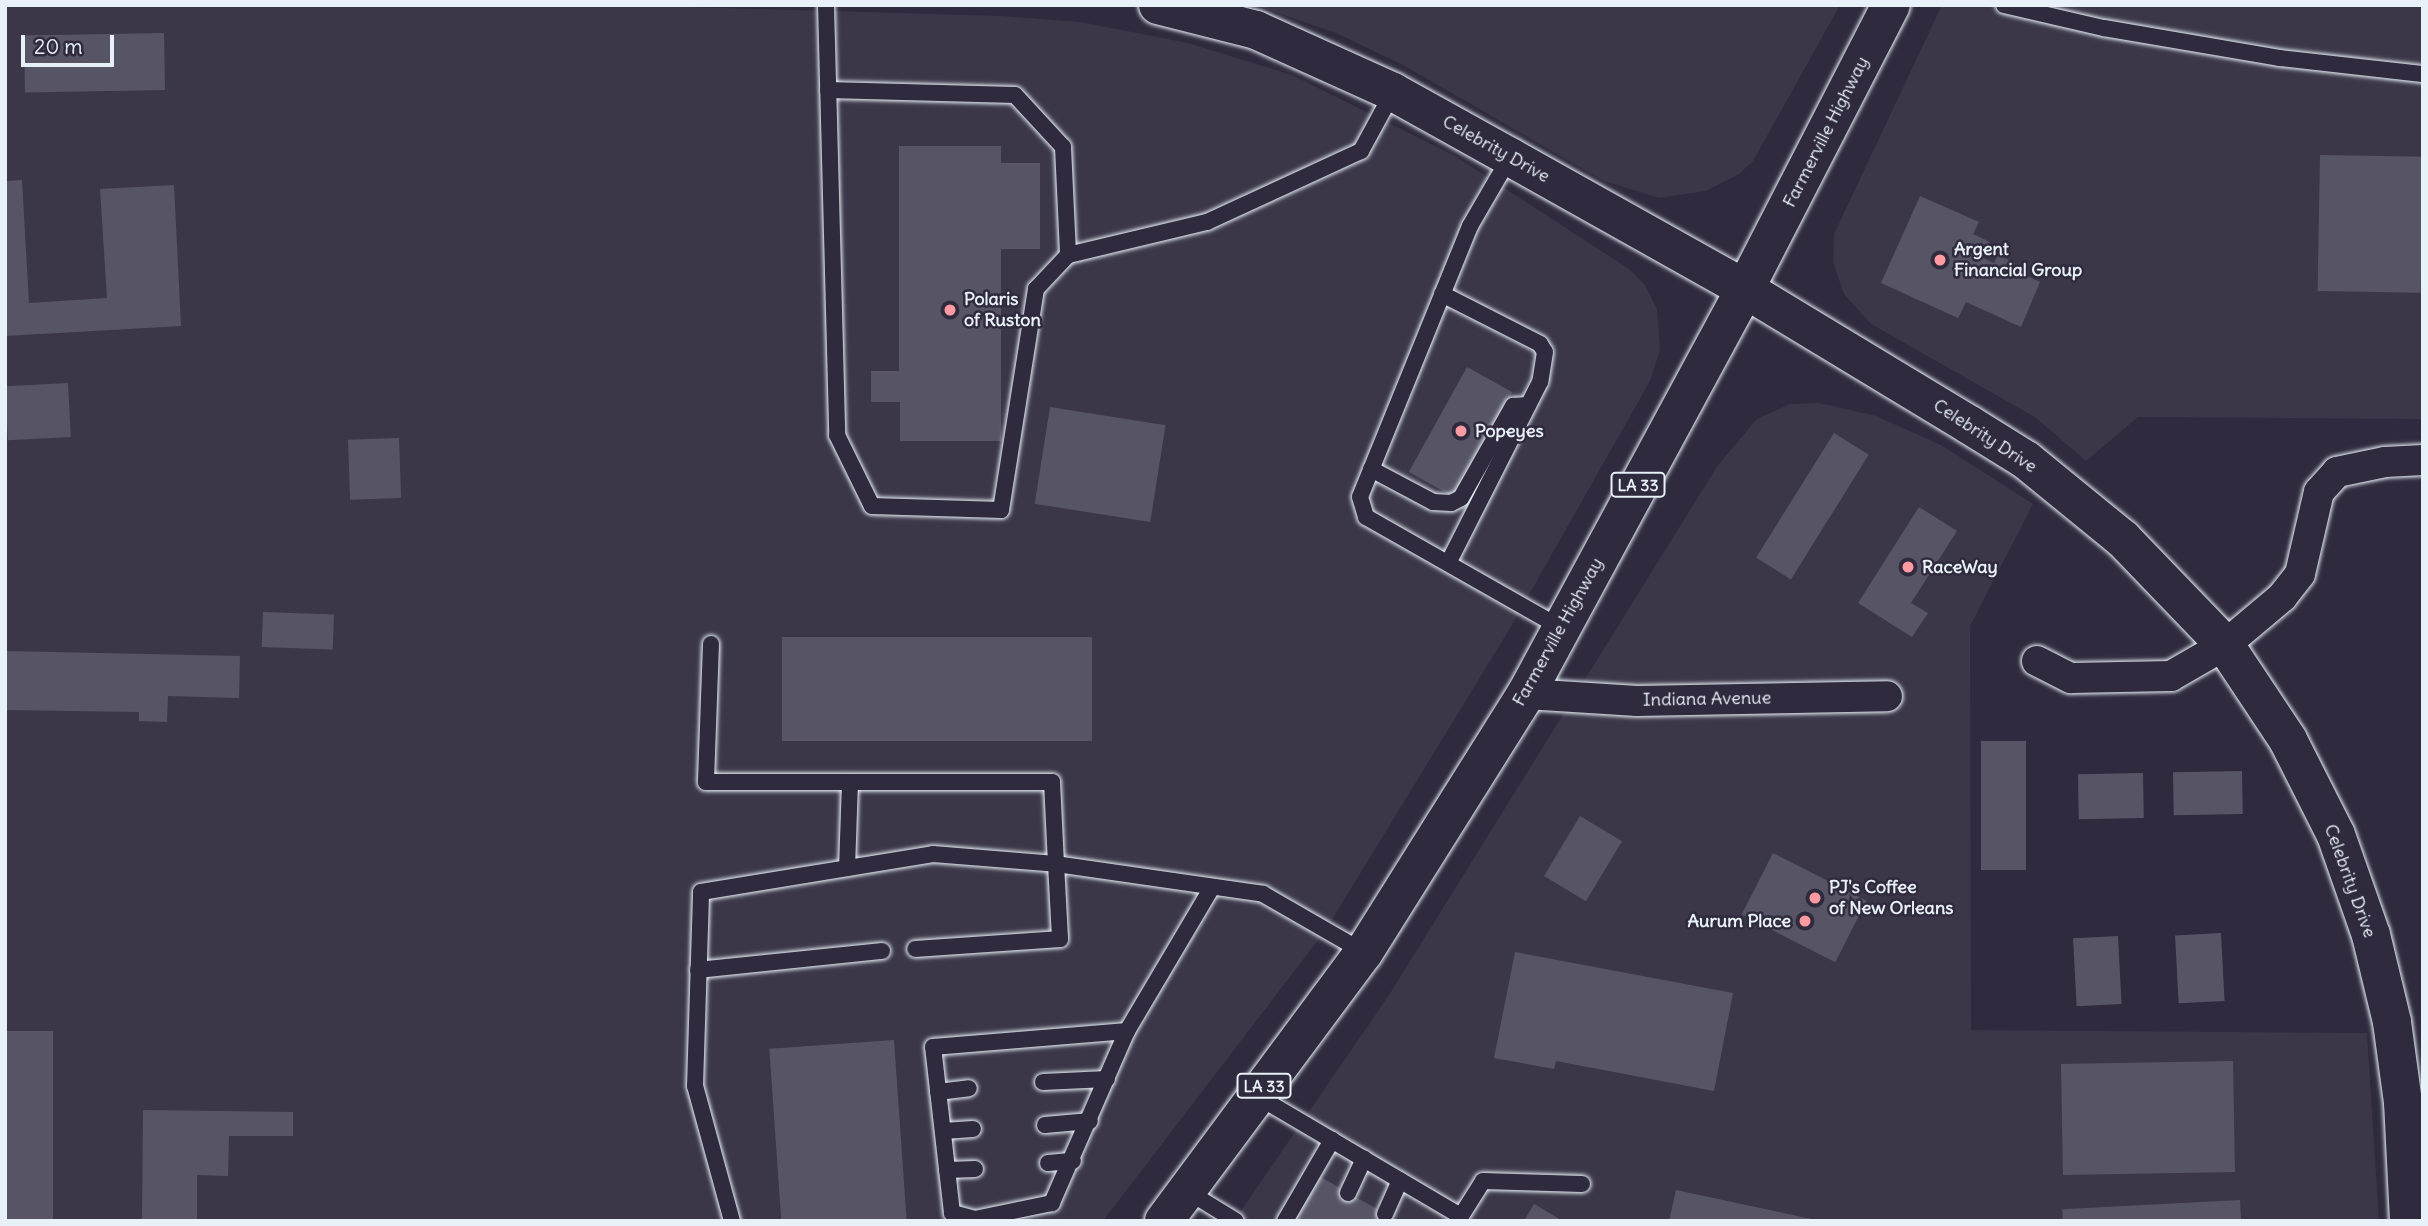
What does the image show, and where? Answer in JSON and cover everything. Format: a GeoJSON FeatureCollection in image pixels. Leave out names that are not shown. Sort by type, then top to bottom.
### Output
{"type":"FeatureCollection","features":[{"type":"Feature","properties":{"kind":"street","name":"Celebrity Drive"},"geometry":{"type":"LineString","coordinates":[[1158,5],[1256,30],[1393,92],[1745,289],[2026,460],[2123,539],[2225,645],[2288,740],[2336,835],[2382,978],[2413,1102],[2409,1221]]}},
{"type":"Feature","properties":{"kind":"street","name":"Farmerville Highway"},"geometry":{"type":"LineString","coordinates":[[1164,1221],[1364,951],[1526,694],[1745,289],[1891,5]]}},
{"type":"Feature","properties":{"kind":"street"},"geometry":{"type":"LineString","coordinates":[[2037,661],[2071,678],[2171,676],[2225,645],[2256,622],[2300,574],[2314,505],[2319,492],[2337,472],[2385,462],[2423,460]]}},
{"type":"Feature","properties":{"kind":"street","name":"Indiana Avenue"},"geometry":{"type":"LineString","coordinates":[[1526,694],[1637,701],[1887,696]]}},
{"type":"Feature","properties":{"kind":"lane"},"geometry":{"type":"LineString","coordinates":[[826,5],[836,435],[873,506],[1001,510],[1036,289],[1068,255],[1206,222],[1361,152],[1393,92]]}},
{"type":"Feature","properties":{"kind":"lane"},"geometry":{"type":"LineString","coordinates":[[2004,5],[2104,28],[2280,58],[2423,74]]}},
{"type":"Feature","properties":{"kind":"lane"},"geometry":{"type":"LineString","coordinates":[[828,90],[1015,95],[1063,147],[1068,255]]}},
{"type":"Feature","properties":{"kind":"lane"},"geometry":{"type":"LineString","coordinates":[[1510,157],[1470,226],[1360,497],[1366,517],[1561,628]]}},
{"type":"Feature","properties":{"kind":"lane"},"geometry":{"type":"LineString","coordinates":[[1442,294],[1540,344],[1545,363],[1528,405],[1448,563]]}},
{"type":"Feature","properties":{"kind":"lane"},"geometry":{"type":"LineString","coordinates":[[1371,469],[1433,502],[1451,503],[1461,498],[1513,406],[1528,405]]}},
{"type":"Feature","properties":{"kind":"lane"},"geometry":{"type":"LineString","coordinates":[[711,645],[706,782],[1052,782],[1060,939],[915,949]]}},
{"type":"Feature","properties":{"kind":"lane"},"geometry":{"type":"LineString","coordinates":[[847,868],[849,782]]}},
{"type":"Feature","properties":{"kind":"lane"},"geometry":{"type":"LineString","coordinates":[[732,1221],[695,1086],[701,892],[933,855],[1056,864],[1263,894],[1364,951]]}},
{"type":"Feature","properties":{"kind":"lane"},"geometry":{"type":"LineString","coordinates":[[1127,1031],[933,1047],[952,1213],[975,1219],[1052,1203],[1073,1161],[1127,1031],[1212,887]]}},
{"type":"Feature","properties":{"kind":"lane"},"geometry":{"type":"LineString","coordinates":[[698,970],[882,951]]}},
{"type":"Feature","properties":{"kind":"lane"},"geometry":{"type":"LineString","coordinates":[[1042,1082],[1107,1079]]}},
{"type":"Feature","properties":{"kind":"lane"},"geometry":{"type":"LineString","coordinates":[[938,1091],[968,1088]]}},
{"type":"Feature","properties":{"kind":"lane"},"geometry":{"type":"LineString","coordinates":[[1257,1096],[1460,1218],[1483,1181],[1582,1184]]}},
{"type":"Feature","properties":{"kind":"lane"},"geometry":{"type":"LineString","coordinates":[[1045,1125],[1090,1121]]}},
{"type":"Feature","properties":{"kind":"lane"},"geometry":{"type":"LineString","coordinates":[[943,1131],[973,1129]]}},
{"type":"Feature","properties":{"kind":"lane"},"geometry":{"type":"LineString","coordinates":[[1285,1221],[1332,1140]]}},
{"type":"Feature","properties":{"kind":"lane"},"geometry":{"type":"LineString","coordinates":[[1349,1193],[1364,1159]]}},
{"type":"Feature","properties":{"kind":"lane"},"geometry":{"type":"LineString","coordinates":[[1048,1163],[1073,1161]]}},
{"type":"Feature","properties":{"kind":"lane"},"geometry":{"type":"LineString","coordinates":[[947,1170],[975,1169]]}},
{"type":"Feature","properties":{"kind":"lane"},"geometry":{"type":"LineString","coordinates":[[1385,1214],[1400,1180]]}},
{"type":"Feature","properties":{"kind":"lane"},"geometry":{"type":"LineString","coordinates":[[1187,1190],[1236,1221]]}},
{"type":"Feature","properties":{"kind":"shaded area"},"geometry":{"type":"Polygon","coordinates":[[[5,5],[621,5],[1001,16],[1081,22],[1188,43],[1292,75],[1455,156],[1629,269],[1645,285],[1657,309],[1660,350],[1650,381],[1509,630],[1325,931],[1103,1221],[5,1221],[5,5]]]}},
{"type":"Feature","properties":{"kind":"shaded area"},"geometry":{"type":"Polygon","coordinates":[[[1256,5],[1840,5],[1753,161],[1739,174],[1706,191],[1659,198],[1604,181],[1403,65],[1336,33],[1256,5]]]}},
{"type":"Feature","properties":{"kind":"shaded area"},"geometry":{"type":"Polygon","coordinates":[[[1942,5],[2423,5],[2423,419],[2138,417],[2086,461],[2035,417],[1871,324],[1844,294],[1833,262],[1834,234],[1942,5]]]}},
{"type":"Feature","properties":{"kind":"shaded area"},"geometry":{"type":"Polygon","coordinates":[[[1819,403],[1876,416],[1941,445],[2033,504],[1970,626],[1971,1030],[2367,1033],[2379,1221],[1234,1221],[1389,995],[1718,465],[1757,419],[1790,404],[1819,403]]]}},
{"type":"Feature","properties":{"kind":"building"},"geometry":{"type":"Polygon","coordinates":[[[164,33],[165,90],[25,92],[24,35],[164,33]]]}},
{"type":"Feature","properties":{"kind":"building","name":"Polaris of Ruston"},"geometry":{"type":"Polygon","coordinates":[[[899,146],[1001,146],[1001,163],[1040,163],[1040,249],[1001,249],[1001,441],[900,441],[900,402],[871,402],[871,371],[899,371],[899,146]]]}},
{"type":"Feature","properties":{"kind":"building"},"geometry":{"type":"Polygon","coordinates":[[[2320,155],[2423,157],[2421,293],[2318,291],[2320,155]]]}},
{"type":"Feature","properties":{"kind":"building"},"geometry":{"type":"Polygon","coordinates":[[[22,180],[29,303],[107,298],[100,189],[174,185],[181,326],[5,336],[5,181],[22,180]]]}},
{"type":"Feature","properties":{"kind":"building","name":"Argent Financial Group"},"geometry":{"type":"Polygon","coordinates":[[[1920,196],[1979,222],[1973,234],[1990,242],[1983,258],[1994,263],[1998,255],[2015,263],[2011,269],[2040,282],[2021,327],[1966,302],[1958,318],[1881,283],[1920,196]]]}},
{"type":"Feature","properties":{"kind":"building","name":"Popeyes"},"geometry":{"type":"Polygon","coordinates":[[[1467,367],[1512,392],[1454,497],[1409,472],[1467,367]]]}},
{"type":"Feature","properties":{"kind":"building"},"geometry":{"type":"Polygon","coordinates":[[[68,383],[71,437],[8,440],[5,386],[68,383]]]}},
{"type":"Feature","properties":{"kind":"building"},"geometry":{"type":"Polygon","coordinates":[[[1050,407],[1166,425],[1150,522],[1035,504],[1050,407]]]}},
{"type":"Feature","properties":{"kind":"building"},"geometry":{"type":"Polygon","coordinates":[[[1834,433],[1869,455],[1791,579],[1756,558],[1834,433]]]}},
{"type":"Feature","properties":{"kind":"building"},"geometry":{"type":"Polygon","coordinates":[[[399,438],[401,498],[350,500],[348,440],[399,438]]]}},
{"type":"Feature","properties":{"kind":"building","name":"RaceWay"},"geometry":{"type":"Polygon","coordinates":[[[1919,507],[1957,531],[1911,603],[1928,613],[1912,637],[1858,603],[1919,507]]]}},
{"type":"Feature","properties":{"kind":"building"},"geometry":{"type":"Polygon","coordinates":[[[263,612],[334,614],[333,649],[262,647],[263,612]]]}},
{"type":"Feature","properties":{"kind":"building"},"geometry":{"type":"Polygon","coordinates":[[[782,637],[1092,637],[1092,741],[782,741],[782,637]]]}},
{"type":"Feature","properties":{"kind":"building"},"geometry":{"type":"Polygon","coordinates":[[[5,651],[240,656],[239,698],[168,696],[167,722],[139,721],[139,712],[5,710],[5,651]]]}},
{"type":"Feature","properties":{"kind":"building"},"geometry":{"type":"Polygon","coordinates":[[[1981,741],[2026,741],[2026,870],[1981,870],[1981,741]]]}},
{"type":"Feature","properties":{"kind":"building"},"geometry":{"type":"Polygon","coordinates":[[[2242,771],[2243,814],[2174,815],[2173,772],[2242,771]]]}},
{"type":"Feature","properties":{"kind":"building"},"geometry":{"type":"Polygon","coordinates":[[[2143,773],[2144,818],[2079,819],[2078,774],[2143,773]]]}},
{"type":"Feature","properties":{"kind":"building"},"geometry":{"type":"Polygon","coordinates":[[[1580,816],[1622,841],[1586,901],[1544,876],[1580,816]]]}},
{"type":"Feature","properties":{"kind":"building"},"geometry":{"type":"Polygon","coordinates":[[[1773,853],[1867,901],[1835,962],[1742,914],[1773,853]]]}},
{"type":"Feature","properties":{"kind":"building"},"geometry":{"type":"Polygon","coordinates":[[[2221,933],[2225,1001],[2179,1003],[2175,935],[2221,933]]]}},
{"type":"Feature","properties":{"kind":"building"},"geometry":{"type":"Polygon","coordinates":[[[2118,936],[2122,1004],[2077,1006],[2073,938],[2118,936]]]}},
{"type":"Feature","properties":{"kind":"building"},"geometry":{"type":"Polygon","coordinates":[[[1515,952],[1733,993],[1714,1091],[1556,1061],[1554,1069],[1494,1058],[1515,952]]]}},
{"type":"Feature","properties":{"kind":"building"},"geometry":{"type":"Polygon","coordinates":[[[5,1031],[53,1031],[53,1221],[5,1221],[5,1031]]]}},
{"type":"Feature","properties":{"kind":"building"},"geometry":{"type":"Polygon","coordinates":[[[894,1040],[907,1221],[781,1221],[769,1049],[894,1040]]]}},
{"type":"Feature","properties":{"kind":"building"},"geometry":{"type":"Polygon","coordinates":[[[2233,1061],[2235,1172],[2063,1175],[2061,1064],[2233,1061]]]}},
{"type":"Feature","properties":{"kind":"building"},"geometry":{"type":"Polygon","coordinates":[[[143,1110],[293,1112],[293,1136],[229,1136],[228,1176],[197,1175],[197,1221],[142,1221],[143,1110]]]}},
{"type":"Feature","properties":{"kind":"building"},"geometry":{"type":"Polygon","coordinates":[[[1319,1176],[1398,1221],[1294,1221],[1319,1176]]]}},
{"type":"Feature","properties":{"kind":"building"},"geometry":{"type":"Polygon","coordinates":[[[1676,1190],[1816,1220],[1816,1221],[1669,1221],[1676,1190]]]}},
{"type":"Feature","properties":{"kind":"building"},"geometry":{"type":"Polygon","coordinates":[[[2240,1200],[2241,1221],[2063,1221],[2062,1209],[2240,1200]]]}},
{"type":"Feature","properties":{"kind":"building"},"geometry":{"type":"Polygon","coordinates":[[[1534,1204],[1563,1221],[1524,1221],[1534,1204]]]}},
{"type":"Feature","properties":{"kind":"place","name":"Argent Financial Group"},"geometry":{"type":"Point","coordinates":[1940,260]}},
{"type":"Feature","properties":{"kind":"place","name":"Polaris of Ruston"},"geometry":{"type":"Point","coordinates":[950,310]}},
{"type":"Feature","properties":{"kind":"place","name":"Popeyes"},"geometry":{"type":"Point","coordinates":[1461,431]}},
{"type":"Feature","properties":{"kind":"place","name":"RaceWay"},"geometry":{"type":"Point","coordinates":[1908,567]}},
{"type":"Feature","properties":{"kind":"place","name":"PJ's Coffee of New Orleans"},"geometry":{"type":"Point","coordinates":[1815,898]}},
{"type":"Feature","properties":{"kind":"place","name":"Aurum Place"},"geometry":{"type":"Point","coordinates":[1805,921]}}]}
